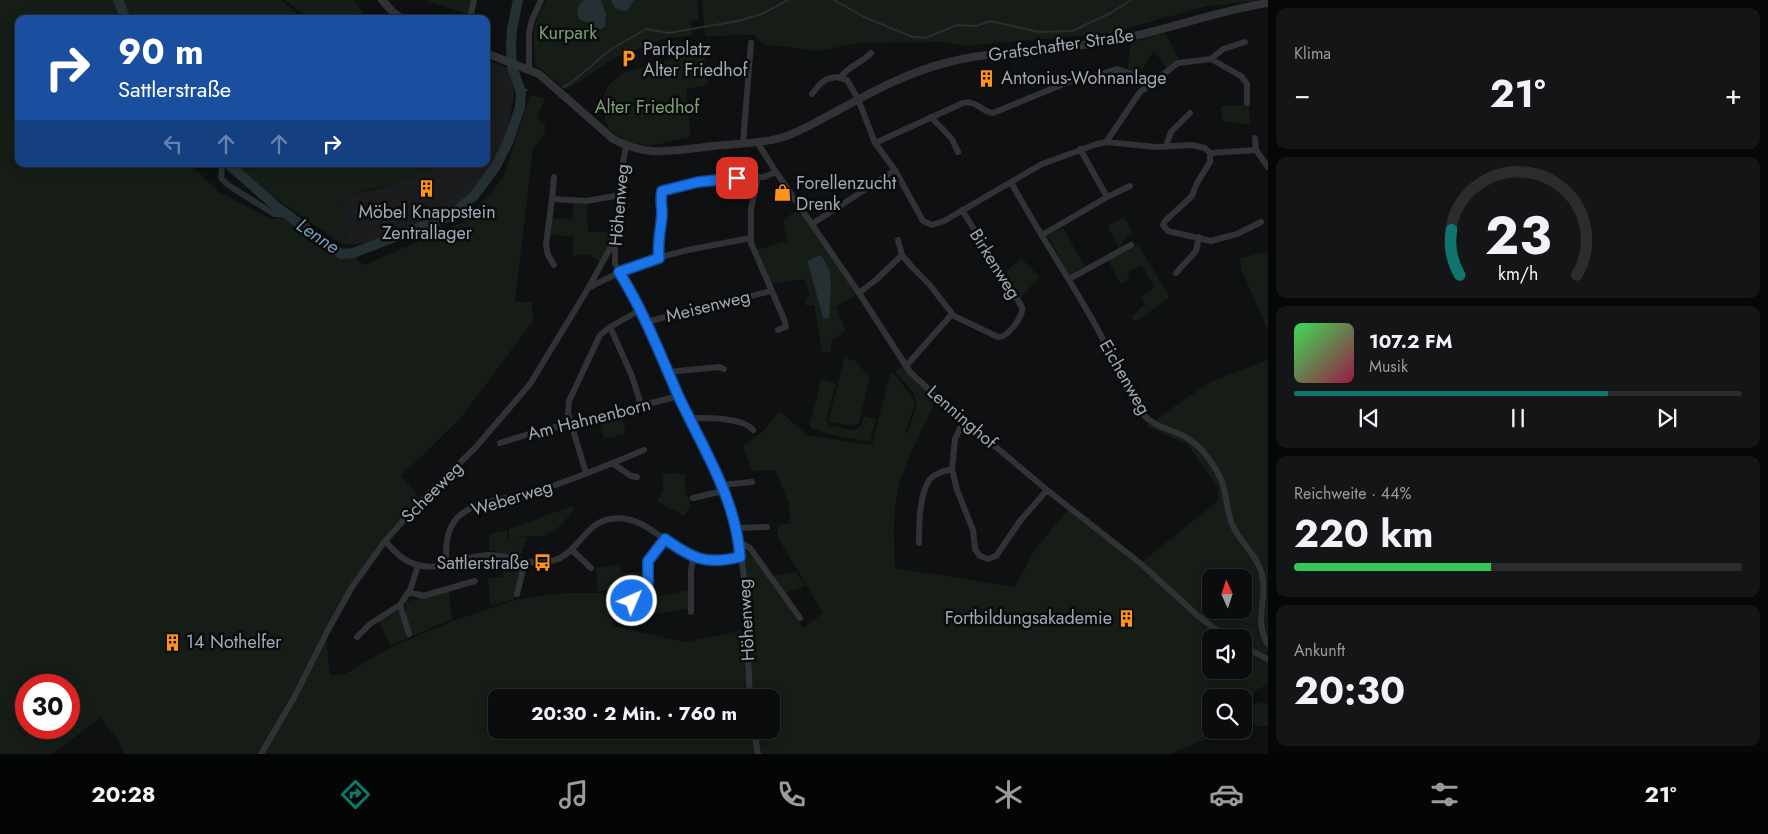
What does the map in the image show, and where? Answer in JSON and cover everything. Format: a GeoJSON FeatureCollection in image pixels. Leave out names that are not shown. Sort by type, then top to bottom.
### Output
{"type":"FeatureCollection","features":[{"type":"Feature","properties":{"kind":"street"},"geometry":{"type":"LineString","coordinates":[[382,0],[396,15]]}},
{"type":"Feature","properties":{"kind":"street"},"geometry":{"type":"LineString","coordinates":[[471,15],[474,0]]}},
{"type":"Feature","properties":{"kind":"street"},"geometry":{"type":"LineString","coordinates":[[527,68],[530,59],[528,41],[530,28],[541,0]]}},
{"type":"Feature","properties":{"kind":"street","name":"Grafschafter Straße"},"geometry":{"type":"LineString","coordinates":[[490,54],[539,74],[605,133],[626,146],[658,152],[757,142],[792,134],[901,78],[948,62],[982,56],[1112,41],[1246,6],[1268,3]]}},
{"type":"Feature","properties":{"kind":"street"},"geometry":{"type":"LineString","coordinates":[[1106,142],[1138,95],[1148,85],[1178,63],[1211,59],[1223,49],[1245,42]]}},
{"type":"Feature","properties":{"kind":"street"},"geometry":{"type":"LineString","coordinates":[[743,143],[752,43]]}},
{"type":"Feature","properties":{"kind":"street"},"geometry":{"type":"LineString","coordinates":[[841,77],[845,71],[862,62],[871,53]]}},
{"type":"Feature","properties":{"kind":"street"},"geometry":{"type":"LineString","coordinates":[[1211,59],[1245,79],[1248,90],[1246,103]]}},
{"type":"Feature","properties":{"kind":"street"},"geometry":{"type":"LineString","coordinates":[[875,143],[968,102],[974,102],[989,113],[993,113],[1076,78],[1089,78],[1114,69],[1132,74],[1144,80],[1148,85]]}},
{"type":"Feature","properties":{"kind":"street"},"geometry":{"type":"LineString","coordinates":[[812,94],[823,81],[831,77],[841,77],[849,83],[858,99],[875,143],[895,170],[916,209],[927,224],[936,224],[944,221],[1042,164],[1080,149],[1106,142],[1152,147],[1197,146],[1205,148],[1210,153],[1210,162],[1197,182],[1192,196],[1162,225],[1168,231],[1199,237],[1208,241],[1237,234],[1260,222]]}},
{"type":"Feature","properties":{"kind":"street"},"geometry":{"type":"LineString","coordinates":[[1166,146],[1171,132],[1190,113]]}},
{"type":"Feature","properties":{"kind":"street"},"geometry":{"type":"LineString","coordinates":[[931,117],[952,139],[958,152]]}},
{"type":"Feature","properties":{"kind":"street"},"geometry":{"type":"LineString","coordinates":[[1255,138],[1256,150],[1268,167]]}},
{"type":"Feature","properties":{"kind":"street","name":"Lenninghof"},"geometry":{"type":"LineString","coordinates":[[757,142],[906,366],[916,378],[1046,490],[1140,563],[1198,616],[1215,629]]}},
{"type":"Feature","properties":{"kind":"street","name":"Höhenweg"},"geometry":{"type":"LineString","coordinates":[[626,146],[622,168],[621,222],[615,239],[614,260],[711,458],[736,528],[744,577],[750,689]]}},
{"type":"Feature","properties":{"kind":"street"},"geometry":{"type":"LineString","coordinates":[[1080,149],[1106,197]]}},
{"type":"Feature","properties":{"kind":"street"},"geometry":{"type":"LineString","coordinates":[[1210,153],[1256,150]]}},
{"type":"Feature","properties":{"kind":"street"},"geometry":{"type":"LineString","coordinates":[[812,224],[895,170]]}},
{"type":"Feature","properties":{"kind":"street"},"geometry":{"type":"LineString","coordinates":[[659,258],[662,191],[710,180],[758,177],[776,172]]}},
{"type":"Feature","properties":{"kind":"street"},"geometry":{"type":"LineString","coordinates":[[554,177],[546,245],[548,255],[554,265]]}},
{"type":"Feature","properties":{"kind":"street"},"geometry":{"type":"LineString","coordinates":[[758,177],[752,201],[750,238],[752,247],[786,327],[778,330]]}},
{"type":"Feature","properties":{"kind":"street","name":"Eichenweg"},"geometry":{"type":"LineString","coordinates":[[1011,182],[1092,319],[1142,413],[1154,423],[1182,435],[1196,444],[1221,478],[1231,522],[1259,565],[1262,574],[1264,593],[1260,628],[1268,644]]}},
{"type":"Feature","properties":{"kind":"street"},"geometry":{"type":"LineString","coordinates":[[1042,235],[1106,197],[1130,186]]}},
{"type":"Feature","properties":{"kind":"street"},"geometry":{"type":"LineString","coordinates":[[552,199],[586,201],[621,195]]}},
{"type":"Feature","properties":{"kind":"street","name":"Birkenweg"},"geometry":{"type":"LineString","coordinates":[[952,314],[1002,338],[1023,313],[1021,305],[962,210]]}},
{"type":"Feature","properties":{"kind":"street"},"geometry":{"type":"LineString","coordinates":[[1176,272],[1196,251],[1199,237]]}},
{"type":"Feature","properties":{"kind":"street"},"geometry":{"type":"LineString","coordinates":[[589,287],[619,272],[659,258],[750,238]]}},
{"type":"Feature","properties":{"kind":"street","name":"Scheeweg"},"geometry":{"type":"LineString","coordinates":[[261,754],[296,696],[328,630],[352,587],[385,541],[421,501],[476,448],[522,394],[589,287],[615,239]]}},
{"type":"Feature","properties":{"kind":"street"},"geometry":{"type":"LineString","coordinates":[[898,240],[902,255],[930,284],[952,314],[906,366]]}},
{"type":"Feature","properties":{"kind":"street"},"geometry":{"type":"LineString","coordinates":[[1069,280],[1131,245]]}},
{"type":"Feature","properties":{"kind":"street"},"geometry":{"type":"LineString","coordinates":[[859,293],[877,280],[902,255]]}},
{"type":"Feature","properties":{"kind":"street","name":"Meisenweg"},"geometry":{"type":"LineString","coordinates":[[646,322],[771,291]]}},
{"type":"Feature","properties":{"kind":"street"},"geometry":{"type":"LineString","coordinates":[[586,473],[568,408],[569,401],[598,338],[610,327],[640,310]]}},
{"type":"Feature","properties":{"kind":"street"},"geometry":{"type":"LineString","coordinates":[[610,327],[632,376],[641,405]]}},
{"type":"Feature","properties":{"kind":"street"},"geometry":{"type":"LineString","coordinates":[[668,372],[719,367],[724,369]]}},
{"type":"Feature","properties":{"kind":"street","name":"Am Hahnenborn"},"geometry":{"type":"LineString","coordinates":[[500,443],[532,432],[679,396]]}},
{"type":"Feature","properties":{"kind":"street"},"geometry":{"type":"LineString","coordinates":[[690,418],[727,420],[745,424],[754,430]]}},
{"type":"Feature","properties":{"kind":"street"},"geometry":{"type":"LineString","coordinates":[[964,420],[955,439],[952,469],[956,490],[970,520],[977,553],[988,559],[996,556],[1020,521],[1046,490]]}},
{"type":"Feature","properties":{"kind":"street","name":"Weberweg"},"geometry":{"type":"LineString","coordinates":[[446,565],[446,539],[448,534],[457,519],[469,509],[478,504],[541,490],[644,450]]}},
{"type":"Feature","properties":{"kind":"street"},"geometry":{"type":"LineString","coordinates":[[612,463],[631,476],[637,477]]}},
{"type":"Feature","properties":{"kind":"street"},"geometry":{"type":"LineString","coordinates":[[919,543],[922,504],[927,485],[935,475],[952,469]]}},
{"type":"Feature","properties":{"kind":"street"},"geometry":{"type":"LineString","coordinates":[[693,498],[722,488],[752,482]]}},
{"type":"Feature","properties":{"kind":"street"},"geometry":{"type":"LineString","coordinates":[[385,541],[407,561],[418,565],[434,567],[487,555],[497,555],[525,562],[549,561],[560,558],[572,550],[590,528],[598,523],[614,518],[639,524],[693,557],[715,560],[740,557]]}},
{"type":"Feature","properties":{"kind":"street"},"geometry":{"type":"LineString","coordinates":[[736,528],[767,527]]}},
{"type":"Feature","properties":{"kind":"street"},"geometry":{"type":"LineString","coordinates":[[626,602],[636,600],[647,592],[648,561],[665,539]]}},
{"type":"Feature","properties":{"kind":"street","name":"Höhenweg"},"geometry":{"type":"LineString","coordinates":[[739,542],[750,548],[800,618]]}},
{"type":"Feature","properties":{"kind":"street"},"geometry":{"type":"LineString","coordinates":[[572,550],[591,568]]}},
{"type":"Feature","properties":{"kind":"street"},"geometry":{"type":"LineString","coordinates":[[691,612],[690,572],[693,557]]}},
{"type":"Feature","properties":{"kind":"street"},"geometry":{"type":"LineString","coordinates":[[517,594],[525,562]]}},
{"type":"Feature","properties":{"kind":"street"},"geometry":{"type":"LineString","coordinates":[[356,637],[370,624],[400,605],[409,592],[418,565]]}},
{"type":"Feature","properties":{"kind":"street"},"geometry":{"type":"LineString","coordinates":[[409,592],[423,596],[475,581]]}},
{"type":"Feature","properties":{"kind":"street"},"geometry":{"type":"LineString","coordinates":[[400,605],[409,634]]}},
{"type":"Feature","properties":{"kind":"street"},"geometry":{"type":"LineString","coordinates":[[1252,651],[1268,659]]}},
{"type":"Feature","properties":{"kind":"street"},"geometry":{"type":"LineString","coordinates":[[756,739],[758,754]]}},
{"type":"Feature","properties":{"kind":"shaded area"},"geometry":{"type":"Polygon","coordinates":[[[584,0],[601,0],[606,14],[605,27],[592,31],[588,23],[579,19],[578,8],[584,0]]]}},
{"type":"Feature","properties":{"kind":"shaded area"},"geometry":{"type":"Polygon","coordinates":[[[611,0],[634,0],[628,10],[622,11],[614,7],[611,0]]]}},
{"type":"Feature","properties":{"kind":"shaded area"},"geometry":{"type":"Polygon","coordinates":[[[490,61],[513,70],[514,96],[504,150],[489,174],[465,199],[442,214],[372,242],[350,245],[342,220],[344,202],[355,193],[374,190],[424,173],[433,167],[490,167],[490,61]]]}},
{"type":"Feature","properties":{"kind":"shaded area"},"geometry":{"type":"Polygon","coordinates":[[[820,255],[830,271],[829,318],[823,318],[808,263],[808,261],[820,255]]]}},
{"type":"Feature","properties":{"kind":"green space"},"geometry":{"type":"Polygon","coordinates":[[[0,0],[280,0],[300,15],[15,15],[15,167],[193,167],[219,192],[271,219],[297,218],[365,265],[465,221],[503,178],[530,95],[545,98],[537,118],[545,123],[545,133],[533,149],[515,302],[532,302],[533,321],[460,419],[401,476],[420,498],[383,539],[326,635],[330,675],[345,674],[389,648],[452,621],[518,599],[565,593],[603,593],[613,626],[685,642],[744,630],[744,549],[768,573],[803,628],[823,613],[778,538],[777,525],[791,523],[788,501],[775,470],[752,471],[743,446],[763,431],[780,411],[807,435],[872,445],[890,374],[893,372],[915,401],[906,435],[916,406],[916,400],[910,389],[895,371],[904,365],[935,399],[935,403],[912,451],[898,489],[894,518],[895,568],[1015,587],[1034,551],[1069,508],[1142,562],[1218,501],[1218,488],[1187,444],[1146,426],[1210,382],[1268,360],[1268,684],[1255,691],[1252,701],[1252,689],[1202,689],[1202,739],[1208,739],[1169,754],[124,754],[118,739],[100,718],[80,733],[80,674],[15,674],[15,739],[73,739],[53,754],[0,754],[0,0]]]}},
{"type":"Feature","properties":{"kind":"green space"},"geometry":{"type":"Polygon","coordinates":[[[285,0],[354,0],[365,15],[304,15],[285,0]]]}},
{"type":"Feature","properties":{"kind":"green space"},"geometry":{"type":"Polygon","coordinates":[[[425,0],[474,0],[468,14],[425,0]]]}},
{"type":"Feature","properties":{"kind":"green space","name":"Kurpark"},"geometry":{"type":"Polygon","coordinates":[[[546,0],[697,0],[699,20],[691,21],[692,36],[666,38],[615,58],[573,86],[564,89],[536,66],[534,32],[538,17],[546,0]]]}},
{"type":"Feature","properties":{"kind":"green space"},"geometry":{"type":"Polygon","coordinates":[[[702,0],[1265,0],[1208,6],[1110,33],[965,46],[941,42],[860,43],[818,51],[763,44],[754,35],[705,36],[702,0]]]}},
{"type":"Feature","properties":{"kind":"green space"},"geometry":{"type":"Polygon","coordinates":[[[1165,33],[1179,58],[1167,69],[1154,51],[1139,75],[1127,70],[1131,42],[1165,33]]]}},
{"type":"Feature","properties":{"kind":"green space","name":"Alter Friedhof"},"geometry":{"type":"Polygon","coordinates":[[[705,50],[708,85],[686,89],[691,137],[650,146],[631,143],[609,129],[605,122],[604,94],[609,85],[622,73],[705,50]]]}},
{"type":"Feature","properties":{"kind":"green space"},"geometry":{"type":"Polygon","coordinates":[[[1249,105],[1250,125],[1222,121],[1221,106],[1249,105]]]}},
{"type":"Feature","properties":{"kind":"green space"},"geometry":{"type":"Polygon","coordinates":[[[230,167],[433,167],[407,181],[355,193],[344,202],[342,220],[350,245],[342,244],[230,167]]]}},
{"type":"Feature","properties":{"kind":"green space"},"geometry":{"type":"Polygon","coordinates":[[[574,203],[587,204],[588,232],[614,231],[614,236],[600,262],[588,254],[573,256],[573,236],[550,235],[552,218],[572,220],[574,203]]]}},
{"type":"Feature","properties":{"kind":"green space"},"geometry":{"type":"Polygon","coordinates":[[[798,210],[857,294],[836,307],[846,331],[832,340],[831,352],[822,352],[814,305],[806,306],[805,298],[810,297],[805,279],[772,284],[756,250],[787,241],[783,219],[798,210]],[[808,261],[823,318],[829,318],[808,261]]]}},
{"type":"Feature","properties":{"kind":"green space"},"geometry":{"type":"Polygon","coordinates":[[[1124,217],[1133,232],[1127,236],[1119,248],[1107,226],[1124,217]]]}},
{"type":"Feature","properties":{"kind":"green space"},"geometry":{"type":"Polygon","coordinates":[[[1063,228],[1085,266],[1069,275],[1048,236],[1063,228]]]}},
{"type":"Feature","properties":{"kind":"green space"},"geometry":{"type":"Polygon","coordinates":[[[1138,245],[1170,297],[1135,322],[1131,317],[1145,304],[1141,297],[1154,287],[1141,265],[1127,273],[1130,279],[1121,284],[1108,261],[1138,245]]]}},
{"type":"Feature","properties":{"kind":"green space"},"geometry":{"type":"Polygon","coordinates":[[[1268,251],[1268,331],[1241,269],[1240,258],[1268,251]]]}},
{"type":"Feature","properties":{"kind":"green space"},"geometry":{"type":"Polygon","coordinates":[[[1021,258],[1040,277],[1020,298],[1005,273],[1021,258]]]}},
{"type":"Feature","properties":{"kind":"green space"},"geometry":{"type":"Polygon","coordinates":[[[845,357],[855,361],[870,377],[859,423],[855,426],[830,422],[829,418],[845,357]]]}},
{"type":"Feature","properties":{"kind":"green space"},"geometry":{"type":"Polygon","coordinates":[[[821,379],[836,384],[826,419],[829,426],[855,430],[861,426],[864,416],[876,419],[870,442],[824,433],[811,428],[809,424],[821,379]]]}},
{"type":"Feature","properties":{"kind":"green space"},"geometry":{"type":"Polygon","coordinates":[[[621,413],[626,434],[604,439],[599,419],[621,413]]]}},
{"type":"Feature","properties":{"kind":"green space"},"geometry":{"type":"Polygon","coordinates":[[[685,473],[685,493],[690,498],[690,507],[684,516],[657,501],[663,491],[662,474],[685,473]]]}},
{"type":"Feature","properties":{"kind":"green space"},"geometry":{"type":"Polygon","coordinates":[[[572,506],[573,512],[560,526],[544,536],[513,537],[527,538],[520,557],[489,550],[489,534],[507,530],[507,538],[509,538],[509,529],[572,506]]]}},
{"type":"Feature","properties":{"kind":"green space"},"geometry":{"type":"Polygon","coordinates":[[[506,561],[523,565],[514,599],[490,606],[488,578],[502,577],[506,561]]]}},
{"type":"Feature","properties":{"kind":"green space"},"geometry":{"type":"Polygon","coordinates":[[[620,565],[621,573],[645,572],[646,590],[597,591],[596,567],[620,565]]]}},
{"type":"Feature","properties":{"kind":"green space"},"geometry":{"type":"Polygon","coordinates":[[[796,572],[805,586],[785,593],[772,576],[796,572]]]}},
{"type":"Feature","properties":{"kind":"green space"},"geometry":{"type":"Polygon","coordinates":[[[689,590],[689,609],[651,614],[650,598],[689,590]]]}},
{"type":"Feature","properties":{"kind":"green space"},"geometry":{"type":"Polygon","coordinates":[[[449,591],[452,619],[390,646],[379,621],[398,611],[406,613],[406,602],[449,591]]]}},
{"type":"Feature","properties":{"kind":"green space"},"geometry":{"type":"Polygon","coordinates":[[[1261,703],[1268,705],[1268,725],[1261,727],[1252,723],[1252,706],[1261,703]]]}},
{"type":"Feature","properties":{"kind":"waterway","name":"Lenne"},"geometry":{"type":"LineString","coordinates":[[118,0],[124,15]]}},
{"type":"Feature","properties":{"kind":"waterway","name":"Lenne"},"geometry":{"type":"LineString","coordinates":[[231,167],[277,207],[341,254],[353,253],[450,216],[474,196],[496,166],[509,140],[520,107],[521,92],[512,67],[511,44],[518,0]]}},
{"type":"Feature","properties":{"kind":"waterway"},"geometry":{"type":"LineString","coordinates":[[563,87],[571,83],[610,50],[646,29],[668,33],[738,21],[762,14],[788,0]]}},
{"type":"Feature","properties":{"kind":"waterway"},"geometry":{"type":"LineString","coordinates":[[834,0],[864,17],[913,37],[926,38],[957,25],[976,26],[990,21],[1039,32],[1072,31],[1111,13],[1131,0]]}},
{"type":"Feature","properties":{"kind":"waterway","name":"Lenne"},"geometry":{"type":"LineString","coordinates":[[521,92],[527,90]]}},
{"type":"Feature","properties":{"kind":"waterway"},"geometry":{"type":"LineString","coordinates":[[222,167],[221,178],[228,185],[274,214],[288,215]]}},
{"type":"Feature","properties":{"kind":"place","name":"Parkplatz Alter Friedhof"},"geometry":{"type":"Point","coordinates":[629,59]}},
{"type":"Feature","properties":{"kind":"place","name":"Antonius-Wohnanlage"},"geometry":{"type":"Point","coordinates":[987,78]}},
{"type":"Feature","properties":{"kind":"place","name":"Möbel Knappstein Zentrallager"},"geometry":{"type":"Point","coordinates":[427,189]}},
{"type":"Feature","properties":{"kind":"place","name":"Forellenzucht Drenk"},"geometry":{"type":"Point","coordinates":[782,193]}},
{"type":"Feature","properties":{"kind":"place","name":"Sattlerstraße"},"geometry":{"type":"Point","coordinates":[543,563]}},
{"type":"Feature","properties":{"kind":"place","name":"Fortbildungsakademie"},"geometry":{"type":"Point","coordinates":[1126,618]}},
{"type":"Feature","properties":{"kind":"place","name":"14 Nothelfer"},"geometry":{"type":"Point","coordinates":[172,642]}},
{"type":"Feature","properties":{"kind":"route"},"geometry":{"type":"LineString","coordinates":[[632,601],[647,592],[648,561],[665,539],[693,557],[708,560],[740,557],[739,542],[734,522],[711,458],[655,346],[635,298],[619,272],[659,258],[662,191],[698,182],[737,178]]}}]}
